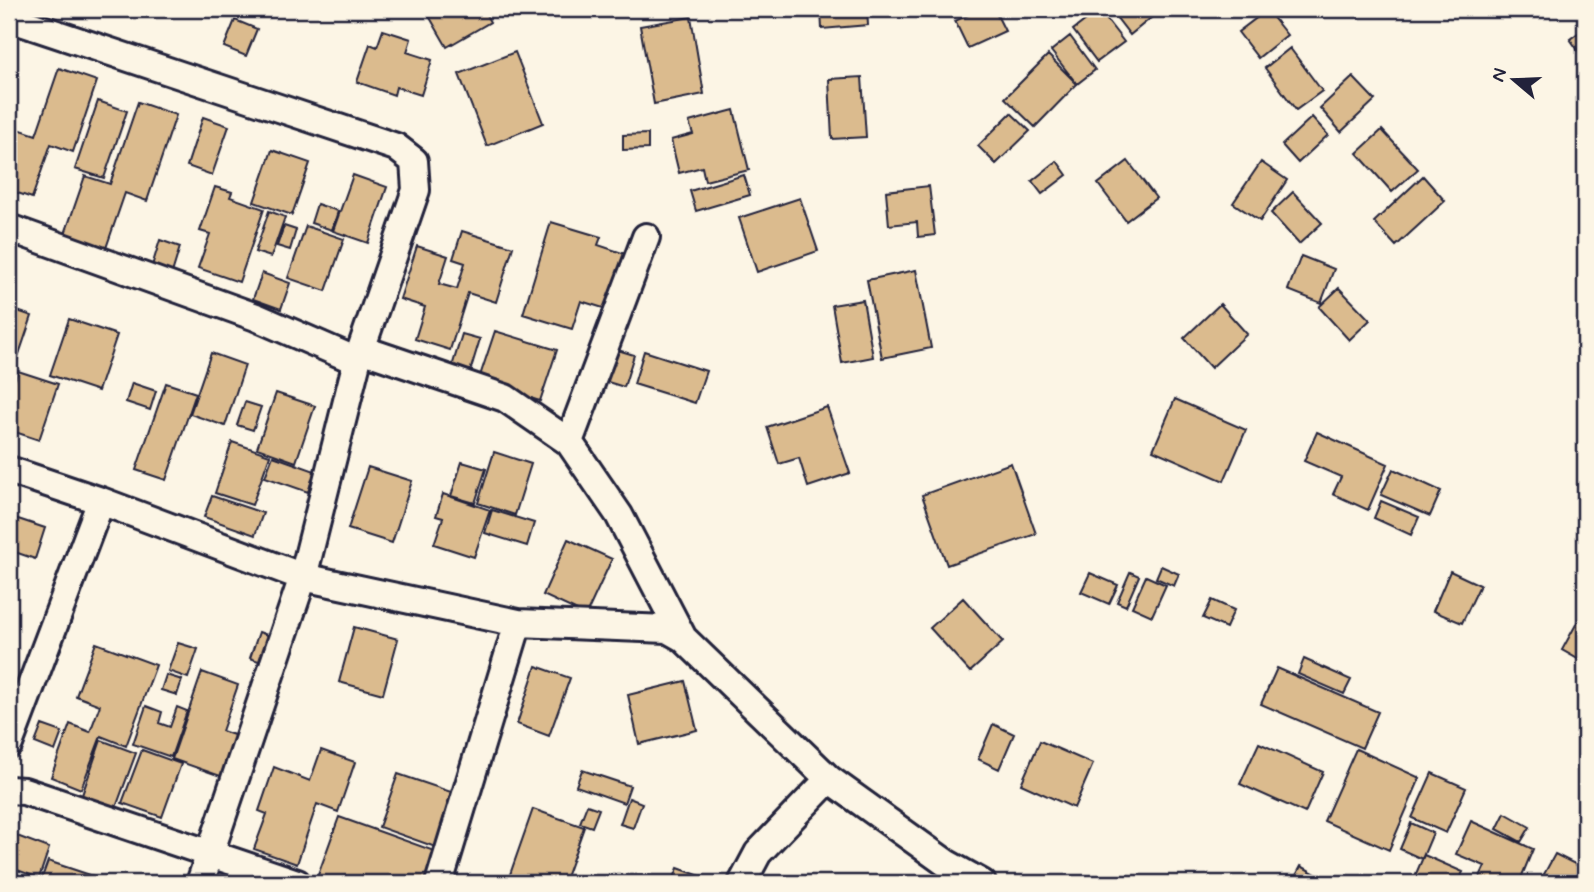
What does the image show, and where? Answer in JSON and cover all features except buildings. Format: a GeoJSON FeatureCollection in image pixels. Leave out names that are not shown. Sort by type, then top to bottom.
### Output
{"type":"FeatureCollection","features":[{"type":"Feature","properties":{"kind":"street"},"geometry":{"type":"LineString","coordinates":[[9,18],[396,147],[414,161],[416,190],[359,355],[303,577],[200,883]]}},
{"type":"Feature","properties":{"kind":"street"},"geometry":{"type":"LineString","coordinates":[[9,228],[359,355],[505,398],[569,442],[619,515],[683,638]]}},
{"type":"Feature","properties":{"kind":"street"},"geometry":{"type":"LineString","coordinates":[[569,442],[646,237]]}},
{"type":"Feature","properties":{"kind":"street"},"geometry":{"type":"LineString","coordinates":[[9,470],[101,500],[303,577],[518,623],[667,629],[683,638],[829,779],[946,863],[982,883]]}},
{"type":"Feature","properties":{"kind":"street"},"geometry":{"type":"LineString","coordinates":[[9,744],[101,500]]}},
{"type":"Feature","properties":{"kind":"street"},"geometry":{"type":"LineString","coordinates":[[439,883],[518,623]]}},
{"type":"Feature","properties":{"kind":"street"},"geometry":{"type":"LineString","coordinates":[[741,883],[758,853],[829,779]]}},
{"type":"Feature","properties":{"kind":"street"},"geometry":{"type":"LineString","coordinates":[[9,790],[24,791],[297,883]]}}]}
